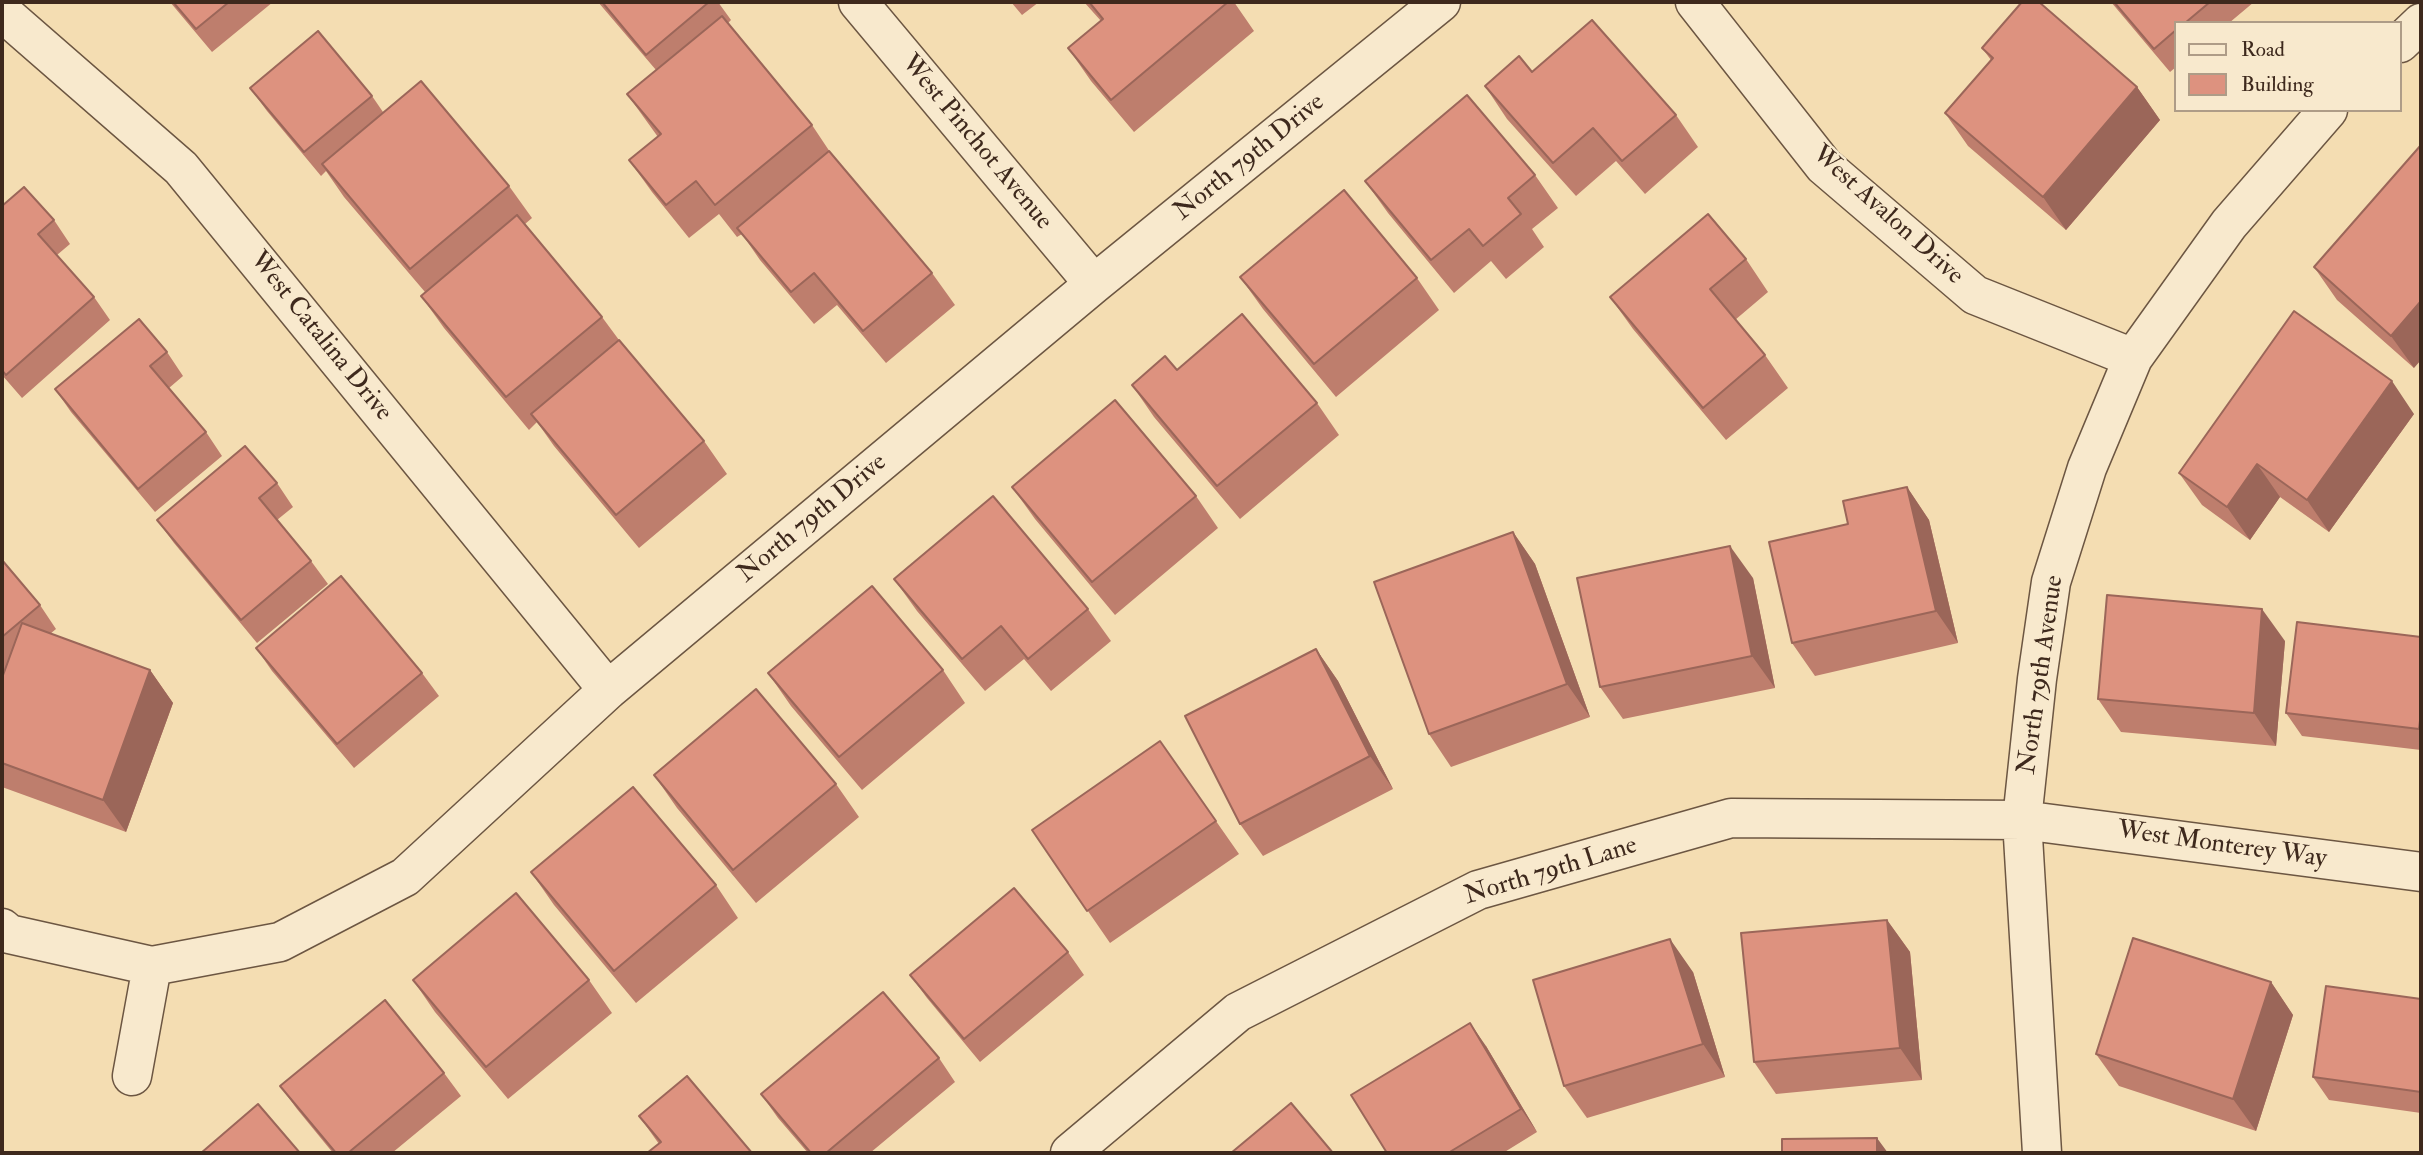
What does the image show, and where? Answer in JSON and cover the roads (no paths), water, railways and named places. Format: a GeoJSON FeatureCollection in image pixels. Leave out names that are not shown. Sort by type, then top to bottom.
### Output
{"type":"FeatureCollection","features":[{"type":"Feature","properties":{"kind":"street","name":"West Pinchot Avenue"},"geometry":{"type":"LineString","coordinates":[[858,2],[1094,284]]}},
{"type":"Feature","properties":{"kind":"street","name":"North 79th Drive"},"geometry":{"type":"LineString","coordinates":[[152,966],[280,942],[405,877],[608,690],[1094,284],[1441,2]]}},
{"type":"Feature","properties":{"kind":"street","name":"West Avalon Drive"},"geometry":{"type":"LineString","coordinates":[[1695,2],[1824,166],[1975,295],[2133,358]]}},
{"type":"Feature","properties":{"kind":"street","name":"West Catalina Drive"},"geometry":{"type":"LineString","coordinates":[[2,12],[181,168],[608,690]]}},
{"type":"Feature","properties":{"kind":"street"},"geometry":{"type":"LineString","coordinates":[[2402,41],[2421,23]]}},
{"type":"Feature","properties":{"kind":"street","name":"North 79th Avenue"},"geometry":{"type":"LineString","coordinates":[[2042,1153],[2022,820],[2037,679],[2051,582],[2087,468],[2133,358],[2229,223],[2326,112]]}},
{"type":"Feature","properties":{"kind":"street","name":"North 79th Lane"},"geometry":{"type":"LineString","coordinates":[[1070,1153],[1238,1012],[1478,890],[1731,818],[2022,820]]}},
{"type":"Feature","properties":{"kind":"street","name":"West Monterey Way"},"geometry":{"type":"LineString","coordinates":[[2022,820],[2421,872]]}},
{"type":"Feature","properties":{"kind":"street"},"geometry":{"type":"LineString","coordinates":[[2,928],[9,934],[152,966],[132,1076]]}}]}
